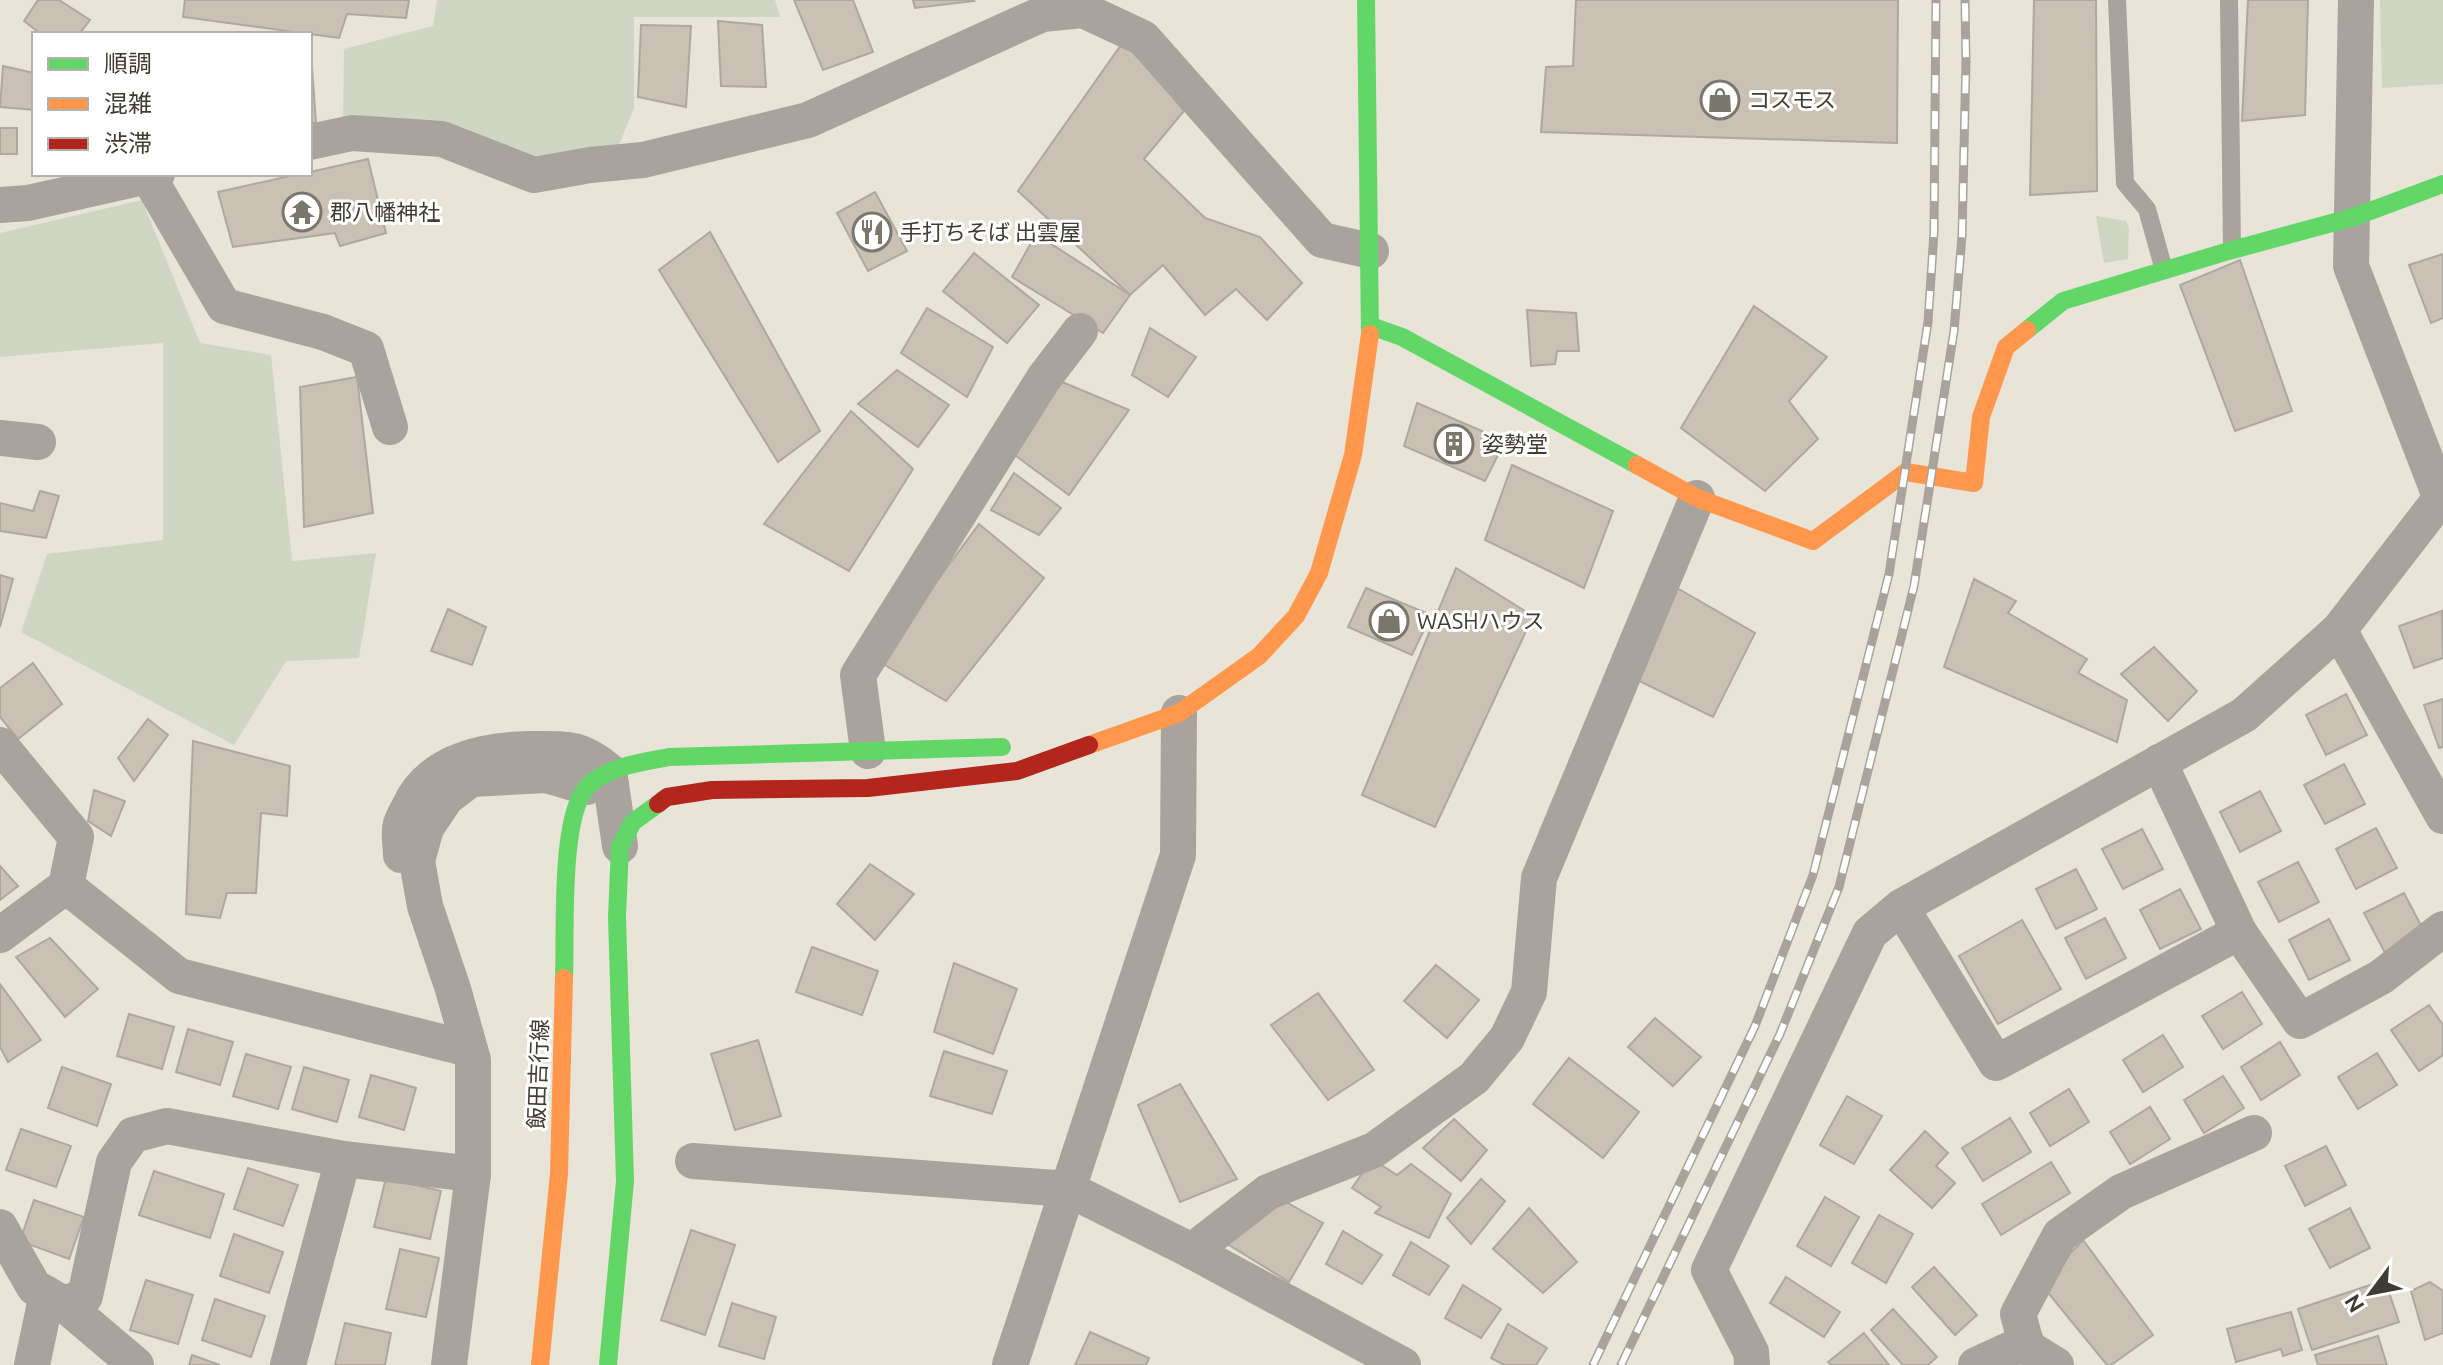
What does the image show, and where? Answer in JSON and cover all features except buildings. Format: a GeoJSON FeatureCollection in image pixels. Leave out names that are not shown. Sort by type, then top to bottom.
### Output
{"type":"FeatureCollection","features":[{"type":"Feature","properties":{"kind":"street"},"geometry":{"type":"LineString","coordinates":[[620,846],[633,822],[667,797],[712,790],[868,788],[1017,771],[1179,713],[1259,656],[1296,616],[1319,573],[1353,455],[1371,326],[1366,0]]}},
{"type":"Feature","properties":{"kind":"street"},"geometry":{"type":"LineString","coordinates":[[1752,1365],[1751,1352],[1709,1270],[1870,933],[1901,907],[2244,715],[2339,630],[2442,501],[2351,266],[2356,0]]}},
{"type":"Feature","properties":{"kind":"street"},"geometry":{"type":"LineString","coordinates":[[312,142],[352,133],[442,139],[534,175],[643,160],[808,120],[1041,7],[1083,10],[1143,38],[1322,240],[1371,251]]}},
{"type":"Feature","properties":{"kind":"street"},"geometry":{"type":"LineString","coordinates":[[0,205],[28,203],[86,182],[143,176]]}},
{"type":"Feature","properties":{"kind":"street"},"geometry":{"type":"LineString","coordinates":[[153,176],[224,306],[323,332],[366,349],[390,427]]}},
{"type":"Feature","properties":{"kind":"street"},"geometry":{"type":"LineString","coordinates":[[1371,326],[1402,337],[1697,498],[1813,541],[1906,472],[1974,483],[1981,417],[2006,347],[2063,301],[2354,217],[2443,184]]}},
{"type":"Feature","properties":{"kind":"street"},"geometry":{"type":"LineString","coordinates":[[868,751],[858,675],[1044,378],[1080,331]]}},
{"type":"Feature","properties":{"kind":"street"},"geometry":{"type":"LineString","coordinates":[[0,438],[38,442]]}},
{"type":"Feature","properties":{"kind":"street"},"geometry":{"type":"LineString","coordinates":[[1192,1251],[1268,1192],[1374,1150],[1474,1078],[1507,1038],[1529,992],[1539,878],[1697,498]]}},
{"type":"Feature","properties":{"kind":"street"},"geometry":{"type":"LineString","coordinates":[[2339,630],[2443,816]]}},
{"type":"Feature","properties":{"kind":"street"},"geometry":{"type":"LineString","coordinates":[[1010,1365],[1178,855],[1179,713]]}},
{"type":"Feature","properties":{"kind":"street"},"geometry":{"type":"LineString","coordinates":[[449,1365],[473,1174],[473,1060],[425,906],[417,861],[426,828],[446,798],[471,779],[546,775],[598,779],[669,757],[1089,744]]}},
{"type":"Feature","properties":{"kind":"street"},"geometry":{"type":"LineString","coordinates":[[0,745],[76,837],[66,886],[0,935]]}},
{"type":"Feature","properties":{"kind":"street"},"geometry":{"type":"LineString","coordinates":[[2159,762],[2239,932],[2300,1021],[2381,977],[2443,929]]}},
{"type":"Feature","properties":{"kind":"street"},"geometry":{"type":"LineString","coordinates":[[598,779],[620,846],[617,917],[625,1181],[608,1365]]}},
{"type":"Feature","properties":{"kind":"street","name":"飯田吉行線"},"geometry":{"type":"LineString","coordinates":[[540,1365],[559,1174],[568,851],[574,806],[598,779]]}},
{"type":"Feature","properties":{"kind":"street"},"geometry":{"type":"LineString","coordinates":[[66,886],[179,976],[469,1049]]}},
{"type":"Feature","properties":{"kind":"street"},"geometry":{"type":"LineString","coordinates":[[1901,907],[1996,1063],[2239,932]]}},
{"type":"Feature","properties":{"kind":"street"},"geometry":{"type":"LineString","coordinates":[[55,1299],[85,1296],[114,1162],[133,1135],[167,1126],[343,1159],[473,1174]]}},
{"type":"Feature","properties":{"kind":"street"},"geometry":{"type":"LineString","coordinates":[[2056,1365],[2027,1347],[2018,1314],[2060,1235],[2121,1192],[2254,1133]]}},
{"type":"Feature","properties":{"kind":"street"},"geometry":{"type":"LineString","coordinates":[[288,1365],[343,1159]]}},
{"type":"Feature","properties":{"kind":"street"},"geometry":{"type":"LineString","coordinates":[[693,1161],[1068,1189],[1192,1251],[1403,1365]]}},
{"type":"Feature","properties":{"kind":"street"},"geometry":{"type":"LineString","coordinates":[[0,1227],[34,1287],[55,1299],[136,1365]]}},
{"type":"Feature","properties":{"kind":"street"},"geometry":{"type":"LineString","coordinates":[[32,1365],[55,1299]]}},
{"type":"Feature","properties":{"kind":"street"},"geometry":{"type":"LineString","coordinates":[[1976,1365],[2026,1342]]}},
{"type":"Feature","properties":{"kind":"lane"},"geometry":{"type":"LineString","coordinates":[[2117,0],[2125,183],[2147,209],[2164,270]]}},
{"type":"Feature","properties":{"kind":"lane"},"geometry":{"type":"LineString","coordinates":[[2229,0],[2232,250]]}},
{"type":"Feature","properties":{"kind":"green space"},"geometry":{"type":"Polygon","coordinates":[[[437,0],[775,0],[780,17],[634,17],[634,108],[616,152],[535,161],[465,128],[415,120],[343,121],[344,49],[433,26],[437,0]]]}},
{"type":"Feature","properties":{"kind":"green space"},"geometry":{"type":"Polygon","coordinates":[[[2380,0],[2443,0],[2443,84],[2382,88],[2380,0]]]}},
{"type":"Feature","properties":{"kind":"green space"},"geometry":{"type":"Polygon","coordinates":[[[142,200],[200,343],[271,355],[292,561],[376,553],[359,658],[286,661],[234,745],[21,632],[47,554],[163,540],[163,343],[0,357],[0,233],[142,200]]]}},
{"type":"Feature","properties":{"kind":"green space"},"geometry":{"type":"Polygon","coordinates":[[[2096,216],[2126,221],[2129,228],[2128,259],[2104,263],[2096,216]]]}},
{"type":"Feature","properties":{"kind":"railway"},"geometry":{"type":"LineString","coordinates":[[1593,1365],[1755,1026],[1813,875],[1889,574],[1928,322],[1934,232],[1936,0]]}},
{"type":"Feature","properties":{"kind":"railway"},"geometry":{"type":"LineString","coordinates":[[1621,1365],[1780,1034],[1839,887],[1914,586],[1954,331],[1962,236],[1965,0]]}},
{"type":"Feature","properties":{"kind":"traffic: fast"},"geometry":{"type":"LineString","coordinates":[[1366,0],[1370,334]]}},
{"type":"Feature","properties":{"kind":"traffic: fast"},"geometry":{"type":"LineString","coordinates":[[2027,330],[2063,301],[2354,217],[2443,184]]}},
{"type":"Feature","properties":{"kind":"traffic: fast"},"geometry":{"type":"LineString","coordinates":[[1371,326],[1402,337],[1637,465]]}},
{"type":"Feature","properties":{"kind":"traffic: fast"},"geometry":{"type":"LineString","coordinates":[[564,978],[566,876],[572,822],[579,801],[596,779],[626,766],[669,757],[1002,747]]}},
{"type":"Feature","properties":{"kind":"traffic: fast"},"geometry":{"type":"LineString","coordinates":[[608,1365],[625,1181],[617,917],[620,846],[633,822],[658,804]]}},
{"type":"Feature","properties":{"kind":"traffic: slow"},"geometry":{"type":"LineString","coordinates":[[1637,465],[1697,498],[1813,541],[1906,472],[1974,483],[1981,417],[2006,347],[2027,330]]}},
{"type":"Feature","properties":{"kind":"traffic: slow"},"geometry":{"type":"LineString","coordinates":[[1089,745],[1179,713],[1259,656],[1296,616],[1319,573],[1353,455],[1370,334]]}},
{"type":"Feature","properties":{"kind":"traffic: slow"},"geometry":{"type":"LineString","coordinates":[[540,1365],[559,1174],[564,978]]}},
{"type":"Feature","properties":{"kind":"traffic: jam"},"geometry":{"type":"LineString","coordinates":[[658,804],[667,797],[712,790],[868,788],[1017,771],[1089,745]]}},
{"type":"Feature","properties":{"kind":"place","name":"コスモス"},"geometry":{"type":"Point","coordinates":[1720,100]}},
{"type":"Feature","properties":{"kind":"place","name":"郡八幡神社"},"geometry":{"type":"Point","coordinates":[302,212]}},
{"type":"Feature","properties":{"kind":"place","name":"手打ちそば 出雲屋"},"geometry":{"type":"Point","coordinates":[872,232]}},
{"type":"Feature","properties":{"kind":"place","name":"姿勢堂"},"geometry":{"type":"Point","coordinates":[1454,444]}},
{"type":"Feature","properties":{"kind":"place","name":"WASHハウス"},"geometry":{"type":"Point","coordinates":[1389,621]}}]}
